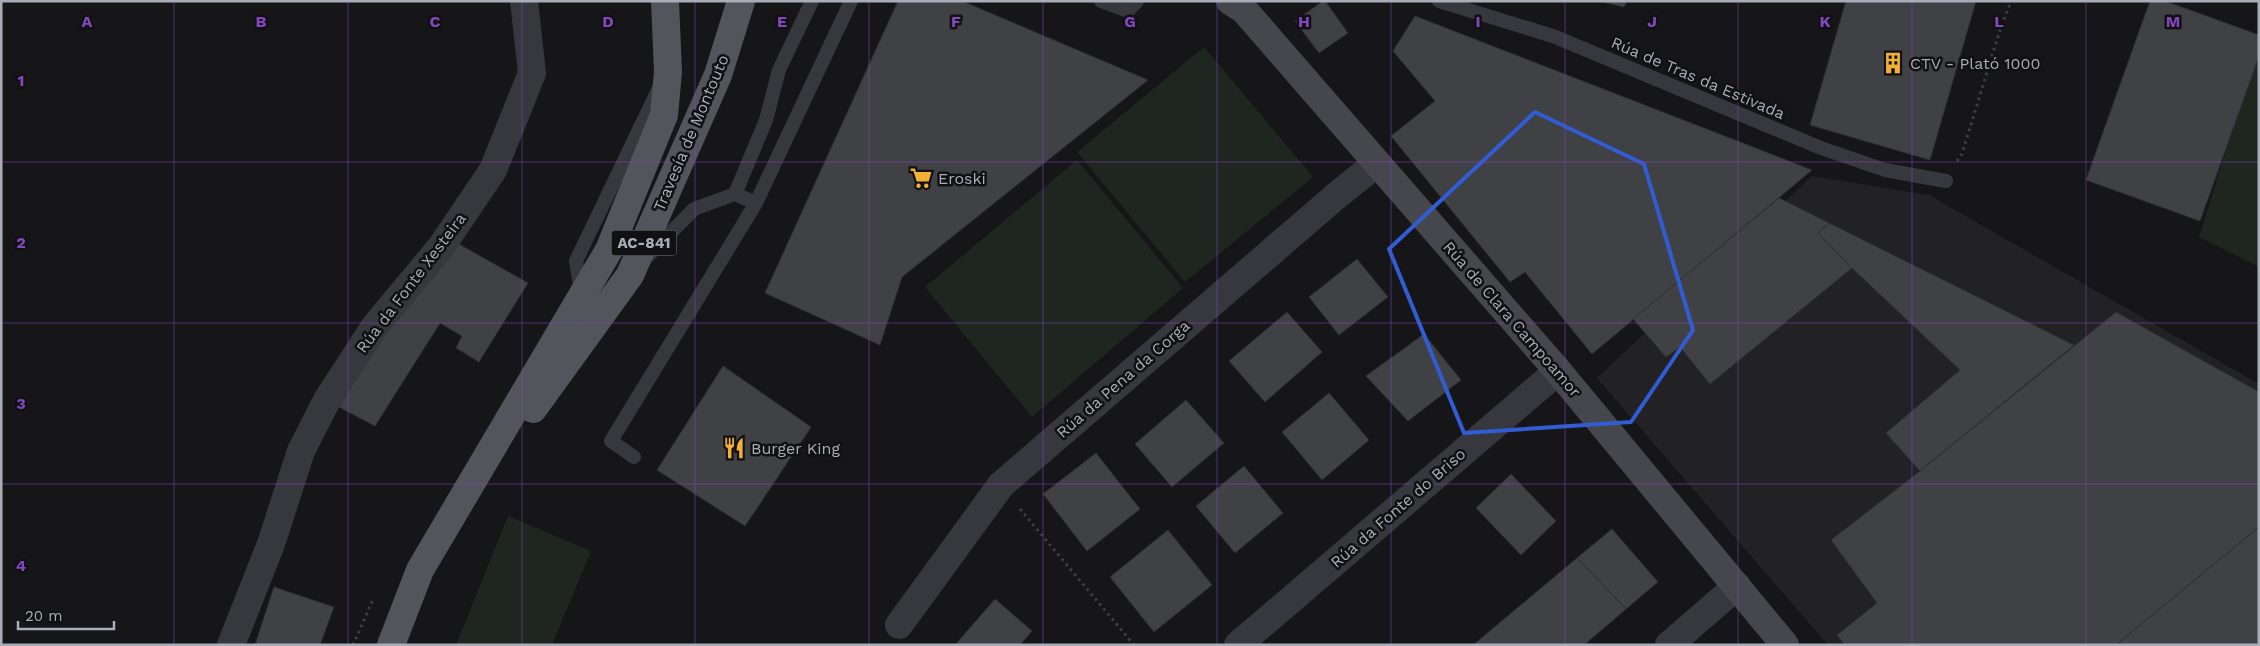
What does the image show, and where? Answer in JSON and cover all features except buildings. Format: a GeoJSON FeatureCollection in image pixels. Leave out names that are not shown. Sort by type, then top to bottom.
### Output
{"type":"FeatureCollection","features":[{"type":"Feature","properties":{"kind":"main road","name":"Travesía de Montouto"},"geometry":{"type":"LineString","coordinates":[[391,645],[420,570],[609,250],[664,115],[668,72],[665,1]]}},
{"type":"Feature","properties":{"kind":"main road","name":"Travesía de Montouto"},"geometry":{"type":"LineString","coordinates":[[490,452],[522,425],[630,275],[718,75],[741,1]]}},
{"type":"Feature","properties":{"kind":"street","name":"Rúa da Fonte Xesteira"},"geometry":{"type":"LineString","coordinates":[[231,645],[271,544],[301,452],[328,400],[376,326],[441,247],[493,170],[532,73],[524,1]]}},
{"type":"Feature","properties":{"kind":"street","name":"Rúa de Clara Campoamor"},"geometry":{"type":"LineString","coordinates":[[1230,1],[1244,10],[1378,163],[1558,372],[1786,645]]}},
{"type":"Feature","properties":{"kind":"street","name":"Rúa da Pena da Corga"},"geometry":{"type":"LineString","coordinates":[[900,625],[1001,485],[1328,203],[1378,163]]}},
{"type":"Feature","properties":{"kind":"street","name":"Rúa da Fonte do Briso"},"geometry":{"type":"LineString","coordinates":[[1238,645],[1558,372]]}},
{"type":"Feature","properties":{"kind":"street"},"geometry":{"type":"LineString","coordinates":[[1668,645],[1737,586]]}},
{"type":"Feature","properties":{"kind":"lane"},"geometry":{"type":"LineString","coordinates":[[735,194],[766,120],[779,70],[812,1]]}},
{"type":"Feature","properties":{"kind":"lane"},"geometry":{"type":"LineString","coordinates":[[634,457],[611,440],[756,203],[851,1]]}},
{"type":"Feature","properties":{"kind":"lane"},"geometry":{"type":"LineString","coordinates":[[1101,1],[1128,11],[1137,1]]}},
{"type":"Feature","properties":{"kind":"lane","name":"Rúa de Tras da Estivada"},"geometry":{"type":"LineString","coordinates":[[1439,1],[1553,36],[1821,148],[1885,170],[1946,181]]}},
{"type":"Feature","properties":{"kind":"lane"},"geometry":{"type":"LineString","coordinates":[[630,275],[694,209],[735,194],[756,203]]}},
{"type":"Feature","properties":{"kind":"path"},"geometry":{"type":"LineString","coordinates":[[1946,181],[1962,154],[1999,33],[2011,1]]}},
{"type":"Feature","properties":{"kind":"path"},"geometry":{"type":"LineString","coordinates":[[1001,485],[1134,645]]}},
{"type":"Feature","properties":{"kind":"highlighted area"},"geometry":{"type":"Polygon","coordinates":[[[1535,112],[1644,164],[1693,330],[1631,422],[1464,433],[1389,249],[1535,112]]]}},
{"type":"Feature","properties":{"kind":"shaded area"},"geometry":{"type":"Polygon","coordinates":[[[2259,44],[2259,267],[2199,237],[2259,44]]]}},
{"type":"Feature","properties":{"kind":"shaded area"},"geometry":{"type":"Polygon","coordinates":[[[1204,47],[1313,177],[1185,282],[1077,152],[1204,47]]]}},
{"type":"Feature","properties":{"kind":"shaded area"},"geometry":{"type":"Polygon","coordinates":[[[1077,160],[1183,288],[1032,417],[925,287],[1077,160]]]}},
{"type":"Feature","properties":{"kind":"shaded area"},"geometry":{"type":"Polygon","coordinates":[[[1812,176],[1929,195],[2259,384],[2259,645],[1828,645],[1597,378],[1812,176]]]}},
{"type":"Feature","properties":{"kind":"shaded area"},"geometry":{"type":"Polygon","coordinates":[[[508,516],[591,551],[552,645],[456,645],[508,516]]]}},
{"type":"Feature","properties":{"kind":"place","name":"CTV - Plató 1000"},"geometry":{"type":"Point","coordinates":[1893,63]}},
{"type":"Feature","properties":{"kind":"place","name":"Eroski"},"geometry":{"type":"Point","coordinates":[921,178]}},
{"type":"Feature","properties":{"kind":"place","name":"Burger King"},"geometry":{"type":"Point","coordinates":[734,448]}}]}
